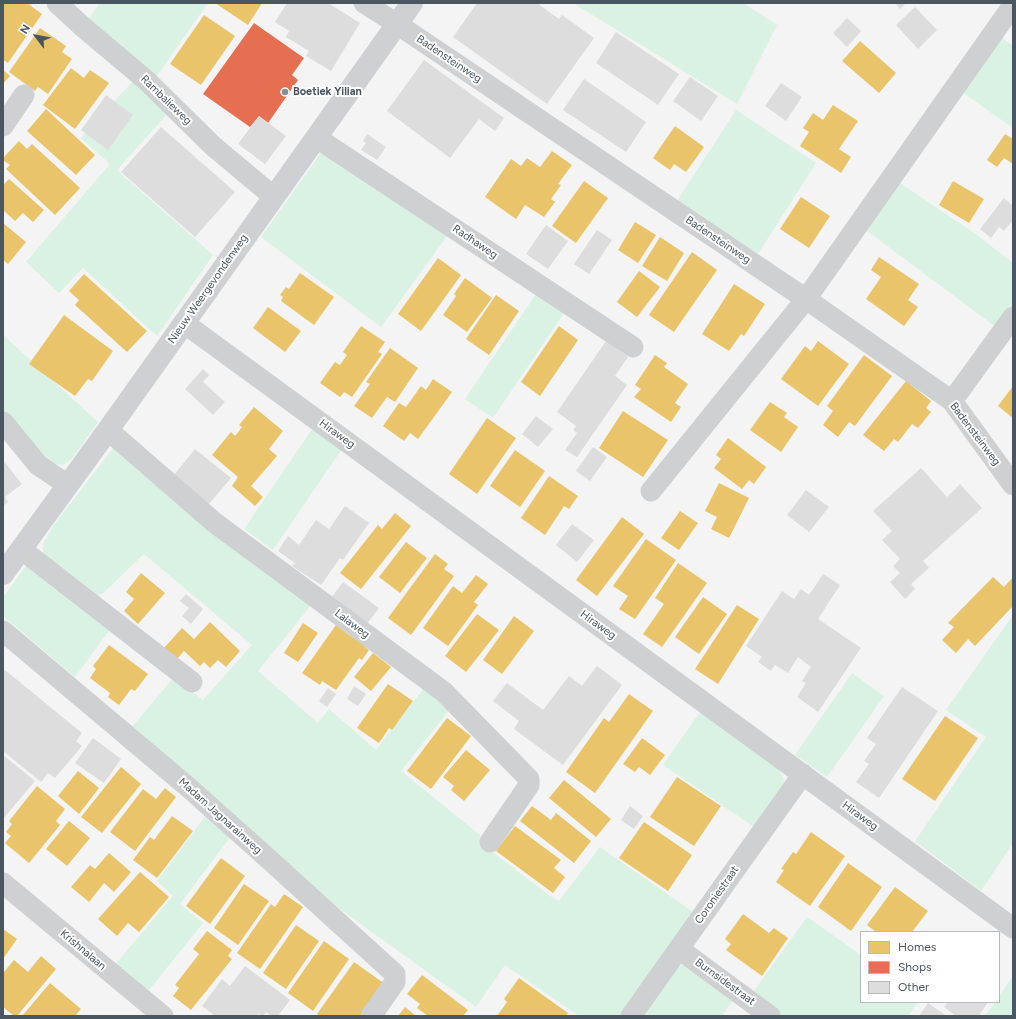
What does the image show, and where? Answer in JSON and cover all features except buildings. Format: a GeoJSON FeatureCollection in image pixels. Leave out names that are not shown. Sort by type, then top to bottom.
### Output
{"type":"FeatureCollection","features":[{"type":"Feature","properties":{"kind":"street","name":"Rambalieweg"},"geometry":{"type":"LineString","coordinates":[[57,3],[147,81],[214,146],[274,198]]}},
{"type":"Feature","properties":{"kind":"street","name":"Badensteinweg"},"geometry":{"type":"LineString","coordinates":[[364,3],[806,299],[952,401],[1013,485]]}},
{"type":"Feature","properties":{"kind":"street","name":"Nieuw Weergevondenweg"},"geometry":{"type":"LineString","coordinates":[[3,574],[108,430],[412,3]]}},
{"type":"Feature","properties":{"kind":"street"},"geometry":{"type":"LineString","coordinates":[[651,491],[806,299],[1013,5]]}},
{"type":"Feature","properties":{"kind":"street"},"geometry":{"type":"LineString","coordinates":[[3,126],[24,95]]}},
{"type":"Feature","properties":{"kind":"street","name":"Radhaweg"},"geometry":{"type":"LineString","coordinates":[[317,138],[633,347]]}},
{"type":"Feature","properties":{"kind":"street"},"geometry":{"type":"LineString","coordinates":[[952,401],[1013,317]]}},
{"type":"Feature","properties":{"kind":"street","name":"Hiraweg"},"geometry":{"type":"LineString","coordinates":[[184,323],[1013,928]]}},
{"type":"Feature","properties":{"kind":"street"},"geometry":{"type":"LineString","coordinates":[[3,422],[38,465],[68,485]]}},
{"type":"Feature","properties":{"kind":"street","name":"Lalaweg"},"geometry":{"type":"LineString","coordinates":[[108,430],[215,523],[444,692],[529,779],[530,785],[490,842]]}},
{"type":"Feature","properties":{"kind":"street"},"geometry":{"type":"LineString","coordinates":[[21,549],[192,682]]}},
{"type":"Feature","properties":{"kind":"street","name":"Madam Jagnarainweg"},"geometry":{"type":"LineString","coordinates":[[3,631],[188,787],[395,974],[394,982],[371,1016]]}},
{"type":"Feature","properties":{"kind":"street","name":"Coroniestraat"},"geometry":{"type":"LineString","coordinates":[[631,1016],[803,774]]}},
{"type":"Feature","properties":{"kind":"street","name":"Krishnalaan"},"geometry":{"type":"LineString","coordinates":[[3,883],[163,1016]]}},
{"type":"Feature","properties":{"kind":"street","name":"Burnsidestraat"},"geometry":{"type":"LineString","coordinates":[[679,949],[770,1016]]}},
{"type":"Feature","properties":{"kind":"green space"},"geometry":{"type":"Polygon","coordinates":[[[100,3],[208,3],[154,80],[87,21],[100,3]]]}},
{"type":"Feature","properties":{"kind":"green space"},"geometry":{"type":"Polygon","coordinates":[[[573,3],[743,3],[777,25],[737,104],[573,3]]]}},
{"type":"Feature","properties":{"kind":"green space"},"geometry":{"type":"Polygon","coordinates":[[[1000,37],[1013,46],[1013,128],[962,92],[1000,37]]]}},
{"type":"Feature","properties":{"kind":"green space"},"geometry":{"type":"Polygon","coordinates":[[[134,80],[169,112],[117,170],[213,255],[157,336],[83,268],[59,293],[26,262],[110,164],[81,138],[134,80]]]}},
{"type":"Feature","properties":{"kind":"green space"},"geometry":{"type":"Polygon","coordinates":[[[736,110],[816,163],[758,254],[677,201],[736,110]]]}},
{"type":"Feature","properties":{"kind":"green space"},"geometry":{"type":"Polygon","coordinates":[[[321,153],[450,232],[381,327],[261,237],[321,153]]]}},
{"type":"Feature","properties":{"kind":"green space"},"geometry":{"type":"Polygon","coordinates":[[[897,181],[973,232],[1013,263],[1013,305],[997,328],[863,228],[897,181]]]}},
{"type":"Feature","properties":{"kind":"green space"},"geometry":{"type":"Polygon","coordinates":[[[538,291],[566,310],[493,418],[465,399],[538,291]]]}},
{"type":"Feature","properties":{"kind":"green space"},"geometry":{"type":"Polygon","coordinates":[[[3,335],[98,422],[71,460],[63,465],[54,464],[38,453],[3,410],[3,335]]]}},
{"type":"Feature","properties":{"kind":"green space"},"geometry":{"type":"Polygon","coordinates":[[[313,428],[342,449],[273,550],[244,529],[313,428]]]}},
{"type":"Feature","properties":{"kind":"green space"},"geometry":{"type":"Polygon","coordinates":[[[117,443],[313,603],[258,671],[318,723],[329,709],[376,750],[425,687],[451,708],[401,771],[480,835],[482,844],[550,896],[559,901],[600,847],[696,914],[621,1016],[579,1016],[505,965],[476,1007],[315,891],[131,728],[174,677],[203,700],[252,645],[144,554],[102,594],[96,595],[43,557],[43,544],[53,526],[117,443]]]}},
{"type":"Feature","properties":{"kind":"green space"},"geometry":{"type":"Polygon","coordinates":[[[29,562],[111,628],[75,677],[3,616],[3,597],[29,562]]]}},
{"type":"Feature","properties":{"kind":"green space"},"geometry":{"type":"Polygon","coordinates":[[[1013,615],[1013,843],[981,891],[915,841],[986,737],[946,710],[1013,615]]]}},
{"type":"Feature","properties":{"kind":"green space"},"geometry":{"type":"Polygon","coordinates":[[[852,673],[884,696],[827,777],[795,755],[852,673]]]}},
{"type":"Feature","properties":{"kind":"green space"},"geometry":{"type":"Polygon","coordinates":[[[700,712],[776,767],[782,776],[785,784],[784,790],[757,829],[663,765],[700,712]]]}},
{"type":"Feature","properties":{"kind":"green space"},"geometry":{"type":"Polygon","coordinates":[[[207,814],[231,836],[180,904],[203,923],[145,995],[113,967],[173,896],[157,881],[207,814]]]}},
{"type":"Feature","properties":{"kind":"green space"},"geometry":{"type":"Polygon","coordinates":[[[807,917],[860,954],[860,1003],[917,1003],[908,1016],[780,1016],[751,995],[807,917]]]}},
{"type":"Feature","properties":{"kind":"green space"},"geometry":{"type":"Polygon","coordinates":[[[684,964],[736,996],[722,1016],[640,1016],[678,967],[684,964]]]}},
{"type":"Feature","properties":{"kind":"green space"},"geometry":{"type":"Polygon","coordinates":[[[1013,976],[1013,1016],[985,1016],[994,1003],[1000,1003],[1000,995],[1013,976]]]}},
{"type":"Feature","properties":{"kind":"place","name":"Boetiek Yilian"},"geometry":{"type":"Point","coordinates":[285,92]}}]}
